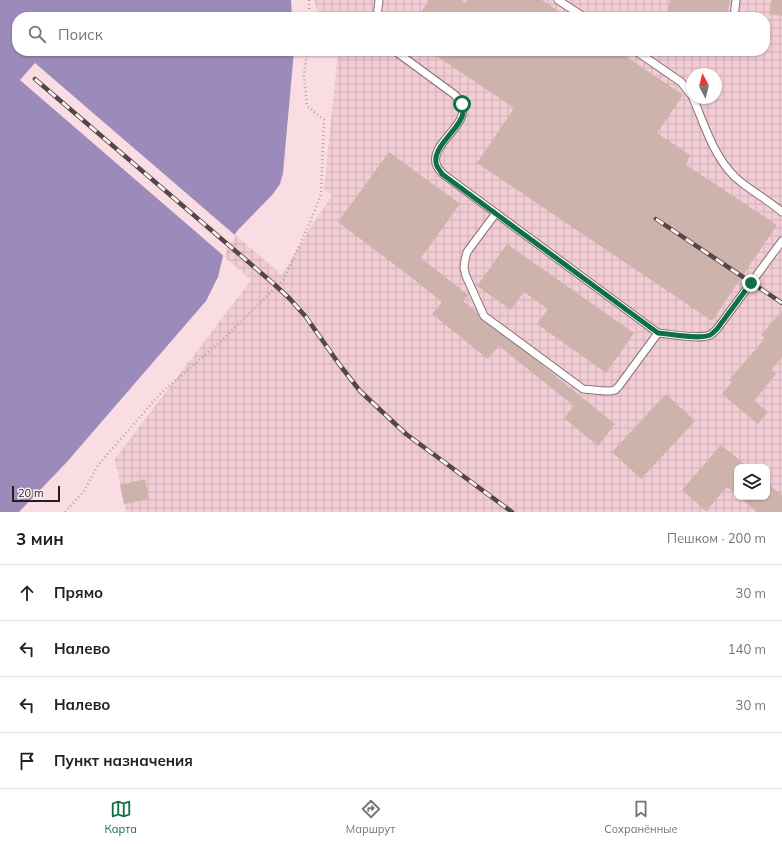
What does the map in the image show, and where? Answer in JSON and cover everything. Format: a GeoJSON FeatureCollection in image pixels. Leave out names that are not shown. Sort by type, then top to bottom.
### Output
{"type":"FeatureCollection","features":[{"type":"Feature","properties":{"kind":"lane"},"geometry":{"type":"LineString","coordinates":[[378,12],[379,0]]}},
{"type":"Feature","properties":{"kind":"lane"},"geometry":{"type":"LineString","coordinates":[[558,0],[576,12]]}},
{"type":"Feature","properties":{"kind":"lane"},"geometry":{"type":"LineString","coordinates":[[735,12],[736,0]]}},
{"type":"Feature","properties":{"kind":"lane"},"geometry":{"type":"LineString","coordinates":[[402,56],[455,95],[462,104],[463,114],[459,122],[439,149],[436,158],[437,166],[442,174],[658,333],[695,336],[711,334],[717,329],[782,241]]}},
{"type":"Feature","properties":{"kind":"lane"},"geometry":{"type":"LineString","coordinates":[[643,56],[681,82],[686,89]]}},
{"type":"Feature","properties":{"kind":"lane"},"geometry":{"type":"LineString","coordinates":[[695,104],[715,151],[724,165],[736,177],[782,212]]}},
{"type":"Feature","properties":{"kind":"lane"},"geometry":{"type":"LineString","coordinates":[[496,213],[467,252],[464,268],[466,276],[484,316],[583,389],[604,392],[615,390],[620,386],[658,333]]}},
{"type":"Feature","properties":{"kind":"path"},"geometry":{"type":"LineString","coordinates":[[309,0],[309,12]]}},
{"type":"Feature","properties":{"kind":"path"},"geometry":{"type":"LineString","coordinates":[[65,512],[84,492],[98,465],[161,393],[220,342],[284,279],[311,220],[321,194],[324,120],[307,106],[304,76],[306,56]]}},
{"type":"Feature","properties":{"kind":"shaded area"},"geometry":{"type":"Polygon","coordinates":[[[0,0],[291,0],[292,12],[12,12],[12,56],[294,56],[283,173],[280,184],[273,194],[238,230],[225,248],[218,277],[206,301],[66,463],[19,512],[0,512],[0,0]]]}},
{"type":"Feature","properties":{"kind":"shaded area"},"geometry":{"type":"Polygon","coordinates":[[[314,0],[782,0],[782,512],[126,512],[115,459],[251,280],[20,80],[35,63],[282,275],[312,225],[332,196],[324,189],[338,56],[770,56],[770,12],[318,12],[314,0]]]}},
{"type":"Feature","properties":{"kind":"pier"},"geometry":{"type":"Polygon","coordinates":[[[35,63],[236,236],[227,248],[225,257],[20,80],[35,63]]]}},
{"type":"Feature","properties":{"kind":"building"},"geometry":{"type":"Polygon","coordinates":[[[429,0],[462,0],[465,3],[467,0],[542,0],[560,12],[421,12],[429,0]]]}},
{"type":"Feature","properties":{"kind":"building"},"geometry":{"type":"Polygon","coordinates":[[[670,0],[730,0],[728,12],[668,12],[670,0]]]}},
{"type":"Feature","properties":{"kind":"building"},"geometry":{"type":"Polygon","coordinates":[[[771,0],[782,0],[782,16],[770,14],[771,0]]]}},
{"type":"Feature","properties":{"kind":"building"},"geometry":{"type":"Polygon","coordinates":[[[436,56],[625,56],[683,95],[657,133],[690,155],[686,165],[777,225],[712,321],[477,163],[514,108],[436,56]]]}},
{"type":"Feature","properties":{"kind":"building"},"geometry":{"type":"Polygon","coordinates":[[[389,152],[460,204],[421,258],[468,295],[463,301],[615,424],[598,446],[564,418],[574,406],[499,346],[488,359],[432,314],[442,302],[338,222],[389,152]]]}},
{"type":"Feature","properties":{"kind":"building"},"geometry":{"type":"Polygon","coordinates":[[[507,244],[634,333],[606,373],[537,324],[548,309],[524,292],[511,310],[477,286],[507,244]]]}},
{"type":"Feature","properties":{"kind":"building"},"geometry":{"type":"Polygon","coordinates":[[[782,311],[782,357],[771,370],[776,374],[754,401],[768,412],[758,424],[722,394],[732,382],[729,380],[765,338],[761,335],[782,311]]]}},
{"type":"Feature","properties":{"kind":"building"},"geometry":{"type":"Polygon","coordinates":[[[666,394],[695,421],[641,479],[612,452],[666,394]]]}},
{"type":"Feature","properties":{"kind":"building"},"geometry":{"type":"Polygon","coordinates":[[[721,445],[744,464],[734,464],[734,493],[727,487],[706,511],[682,490],[721,445]]]}},
{"type":"Feature","properties":{"kind":"building"},"geometry":{"type":"Polygon","coordinates":[[[145,479],[149,499],[124,504],[120,485],[145,479]]]}},
{"type":"Feature","properties":{"kind":"building"},"geometry":{"type":"Polygon","coordinates":[[[770,485],[782,495],[782,512],[757,512],[743,500],[770,500],[770,485]]]}},
{"type":"Feature","properties":{"kind":"railway"},"geometry":{"type":"LineString","coordinates":[[35,79],[290,299],[306,317],[360,391],[406,434],[512,512]]}},
{"type":"Feature","properties":{"kind":"railway"},"geometry":{"type":"LineString","coordinates":[[656,219],[782,303]]}},
{"type":"Feature","properties":{"kind":"route"},"geometry":{"type":"LineString","coordinates":[[462,104],[463,114],[459,122],[439,149],[436,158],[437,166],[442,174],[658,333],[695,336],[711,334],[717,329],[751,283]]}}]}
